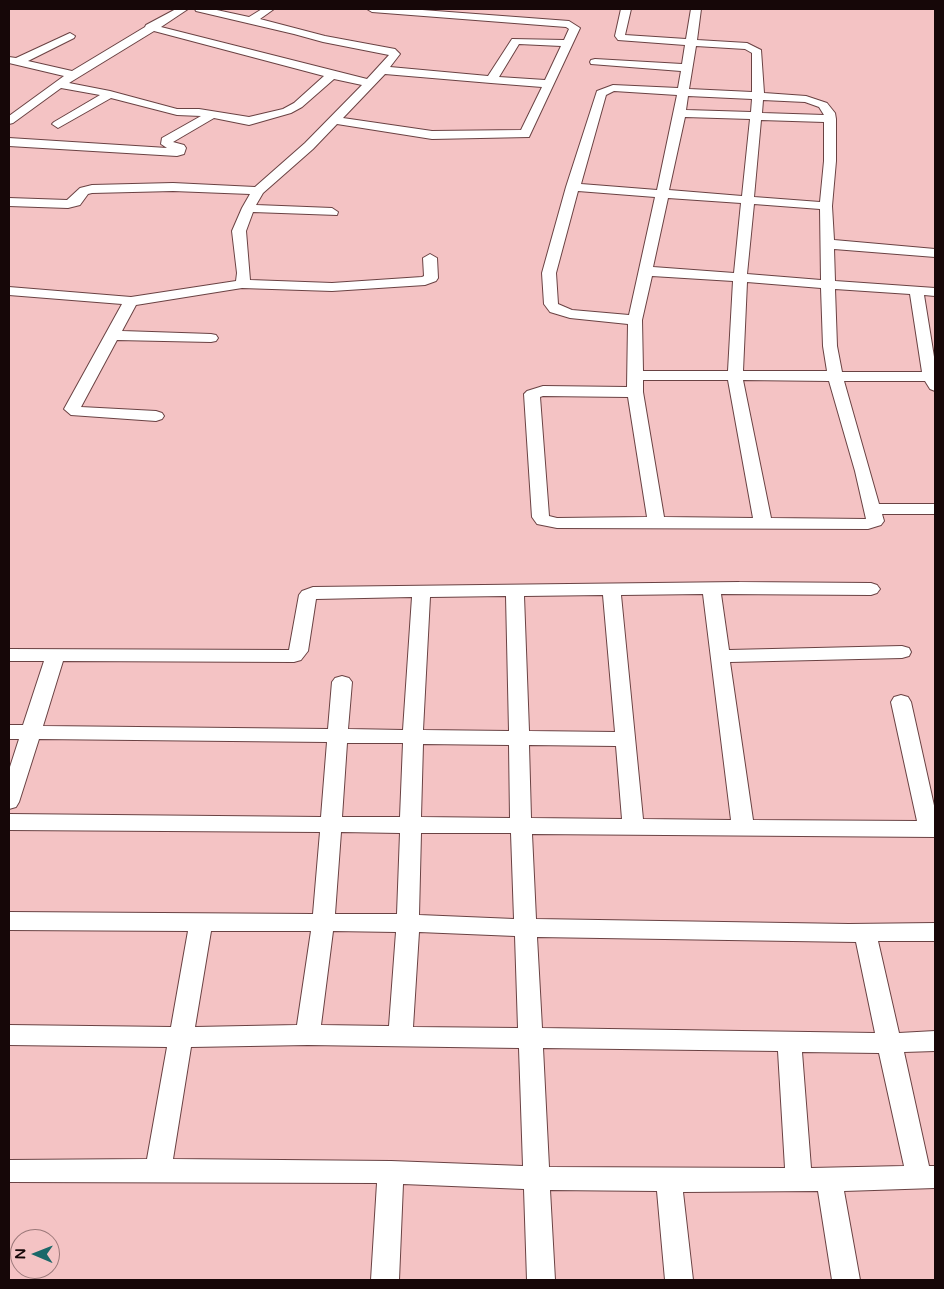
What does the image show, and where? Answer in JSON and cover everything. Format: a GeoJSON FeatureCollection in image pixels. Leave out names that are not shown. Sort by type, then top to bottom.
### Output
{"type":"FeatureCollection","features":[{"type":"Feature","properties":{"kind":"street"},"geometry":{"type":"LineString","coordinates":[[9,121],[59,84],[150,27],[183,9]]}},
{"type":"Feature","properties":{"kind":"street"},"geometry":{"type":"LineString","coordinates":[[200,9],[322,38],[394,52],[382,70],[309,146],[258,191],[248,208],[239,231],[244,273],[244,279],[241,284]]}},
{"type":"Feature","properties":{"kind":"street"},"geometry":{"type":"LineString","coordinates":[[252,20],[269,9]]}},
{"type":"Feature","properties":{"kind":"street"},"geometry":{"type":"LineString","coordinates":[[334,120],[432,135],[523,134],[527,132],[575,28],[568,24],[372,9]]}},
{"type":"Feature","properties":{"kind":"street"},"geometry":{"type":"LineString","coordinates":[[626,9],[620,36],[622,38],[747,46],[757,52],[758,96],[740,279],[735,375],[763,523]]}},
{"type":"Feature","properties":{"kind":"street"},"geometry":{"type":"LineString","coordinates":[[656,522],[635,384],[635,320],[680,113],[696,9]]}},
{"type":"Feature","properties":{"kind":"street"},"geometry":{"type":"LineString","coordinates":[[150,27],[332,75],[370,83]]}},
{"type":"Feature","properties":{"kind":"street"},"geometry":{"type":"LineString","coordinates":[[13,61],[70,36]]}},
{"type":"Feature","properties":{"kind":"street"},"geometry":{"type":"LineString","coordinates":[[491,80],[516,41],[568,43]]}},
{"type":"Feature","properties":{"kind":"street"},"geometry":{"type":"LineString","coordinates":[[13,61],[74,75]]}},
{"type":"Feature","properties":{"kind":"street"},"geometry":{"type":"LineString","coordinates":[[595,62],[686,68]]}},
{"type":"Feature","properties":{"kind":"street"},"geometry":{"type":"LineString","coordinates":[[382,70],[548,84]]}},
{"type":"Feature","properties":{"kind":"street"},"geometry":{"type":"LineString","coordinates":[[59,84],[110,94],[177,112],[249,121],[278,114],[298,104],[332,75]]}},
{"type":"Feature","properties":{"kind":"street"},"geometry":{"type":"LineString","coordinates":[[635,320],[570,314],[555,309],[551,304],[549,273],[572,188],[601,93],[612,88],[816,101],[823,105],[829,113],[830,161],[826,206],[830,346],[835,375],[875,521],[868,524],[548,523],[541,517],[532,394],[543,391],[735,375],[835,375],[933,381],[916,290]]}},
{"type":"Feature","properties":{"kind":"street"},"geometry":{"type":"LineString","coordinates":[[58,124],[110,94]]}},
{"type":"Feature","properties":{"kind":"street"},"geometry":{"type":"LineString","coordinates":[[680,113],[830,119]]}},
{"type":"Feature","properties":{"kind":"street"},"geometry":{"type":"LineString","coordinates":[[9,142],[177,152],[180,148],[167,144],[166,141],[211,115]]}},
{"type":"Feature","properties":{"kind":"street"},"geometry":{"type":"LineString","coordinates":[[9,202],[68,204],[75,202],[84,191],[92,189],[173,187],[258,191]]}},
{"type":"Feature","properties":{"kind":"street"},"geometry":{"type":"LineString","coordinates":[[572,188],[826,206]]}},
{"type":"Feature","properties":{"kind":"street"},"geometry":{"type":"LineString","coordinates":[[248,208],[332,212]]}},
{"type":"Feature","properties":{"kind":"street"},"geometry":{"type":"LineString","coordinates":[[828,244],[935,254]]}},
{"type":"Feature","properties":{"kind":"street"},"geometry":{"type":"LineString","coordinates":[[9,292],[115,302],[231,287],[241,284],[332,286],[419,282],[431,278],[430,258]]}},
{"type":"Feature","properties":{"kind":"street"},"geometry":{"type":"LineString","coordinates":[[646,271],[935,292]]}},
{"type":"Feature","properties":{"kind":"street"},"geometry":{"type":"LineString","coordinates":[[131,301],[72,409],[77,412],[156,416]]}},
{"type":"Feature","properties":{"kind":"street"},"geometry":{"type":"LineString","coordinates":[[112,335],[211,338]]}},
{"type":"Feature","properties":{"kind":"street"},"geometry":{"type":"LineString","coordinates":[[873,509],[935,509]]}},
{"type":"Feature","properties":{"kind":"street"},"geometry":{"type":"LineString","coordinates":[[711,589],[743,827]]}},
{"type":"Feature","properties":{"kind":"street"},"geometry":{"type":"LineString","coordinates":[[9,656],[294,656],[299,651],[308,595],[310,593],[870,589]]}},
{"type":"Feature","properties":{"kind":"street"},"geometry":{"type":"LineString","coordinates":[[612,590],[633,827]]}},
{"type":"Feature","properties":{"kind":"street"},"geometry":{"type":"LineString","coordinates":[[400,1037],[408,924],[413,737],[420,592]]}},
{"type":"Feature","properties":{"kind":"street"},"geometry":{"type":"LineString","coordinates":[[515,592],[521,826],[541,1280]]}},
{"type":"Feature","properties":{"kind":"street"},"geometry":{"type":"LineString","coordinates":[[720,656],[902,652]]}},
{"type":"Feature","properties":{"kind":"street"},"geometry":{"type":"LineString","coordinates":[[9,802],[55,656]]}},
{"type":"Feature","properties":{"kind":"street"},"geometry":{"type":"LineString","coordinates":[[308,1035],[323,923],[342,682]]}},
{"type":"Feature","properties":{"kind":"street"},"geometry":{"type":"LineString","coordinates":[[9,822],[932,829],[901,702]]}},
{"type":"Feature","properties":{"kind":"street"},"geometry":{"type":"LineString","coordinates":[[9,732],[624,739]]}},
{"type":"Feature","properties":{"kind":"street"},"geometry":{"type":"LineString","coordinates":[[9,920],[408,924],[526,928],[865,933],[935,932]]}},
{"type":"Feature","properties":{"kind":"street"},"geometry":{"type":"LineString","coordinates":[[158,1170],[201,921]]}},
{"type":"Feature","properties":{"kind":"street"},"geometry":{"type":"LineString","coordinates":[[9,1171],[391,1172],[536,1178],[668,1180],[829,1180],[927,1177],[889,1042],[865,933]]}},
{"type":"Feature","properties":{"kind":"street"},"geometry":{"type":"LineString","coordinates":[[9,1035],[181,1037],[308,1035],[935,1042]]}},
{"type":"Feature","properties":{"kind":"street"},"geometry":{"type":"LineString","coordinates":[[789,1041],[799,1180]]}},
{"type":"Feature","properties":{"kind":"street"},"geometry":{"type":"LineString","coordinates":[[385,1280],[391,1172]]}},
{"type":"Feature","properties":{"kind":"street"},"geometry":{"type":"LineString","coordinates":[[668,1180],[680,1280]]}},
{"type":"Feature","properties":{"kind":"street"},"geometry":{"type":"LineString","coordinates":[[829,1180],[846,1280]]}}]}
